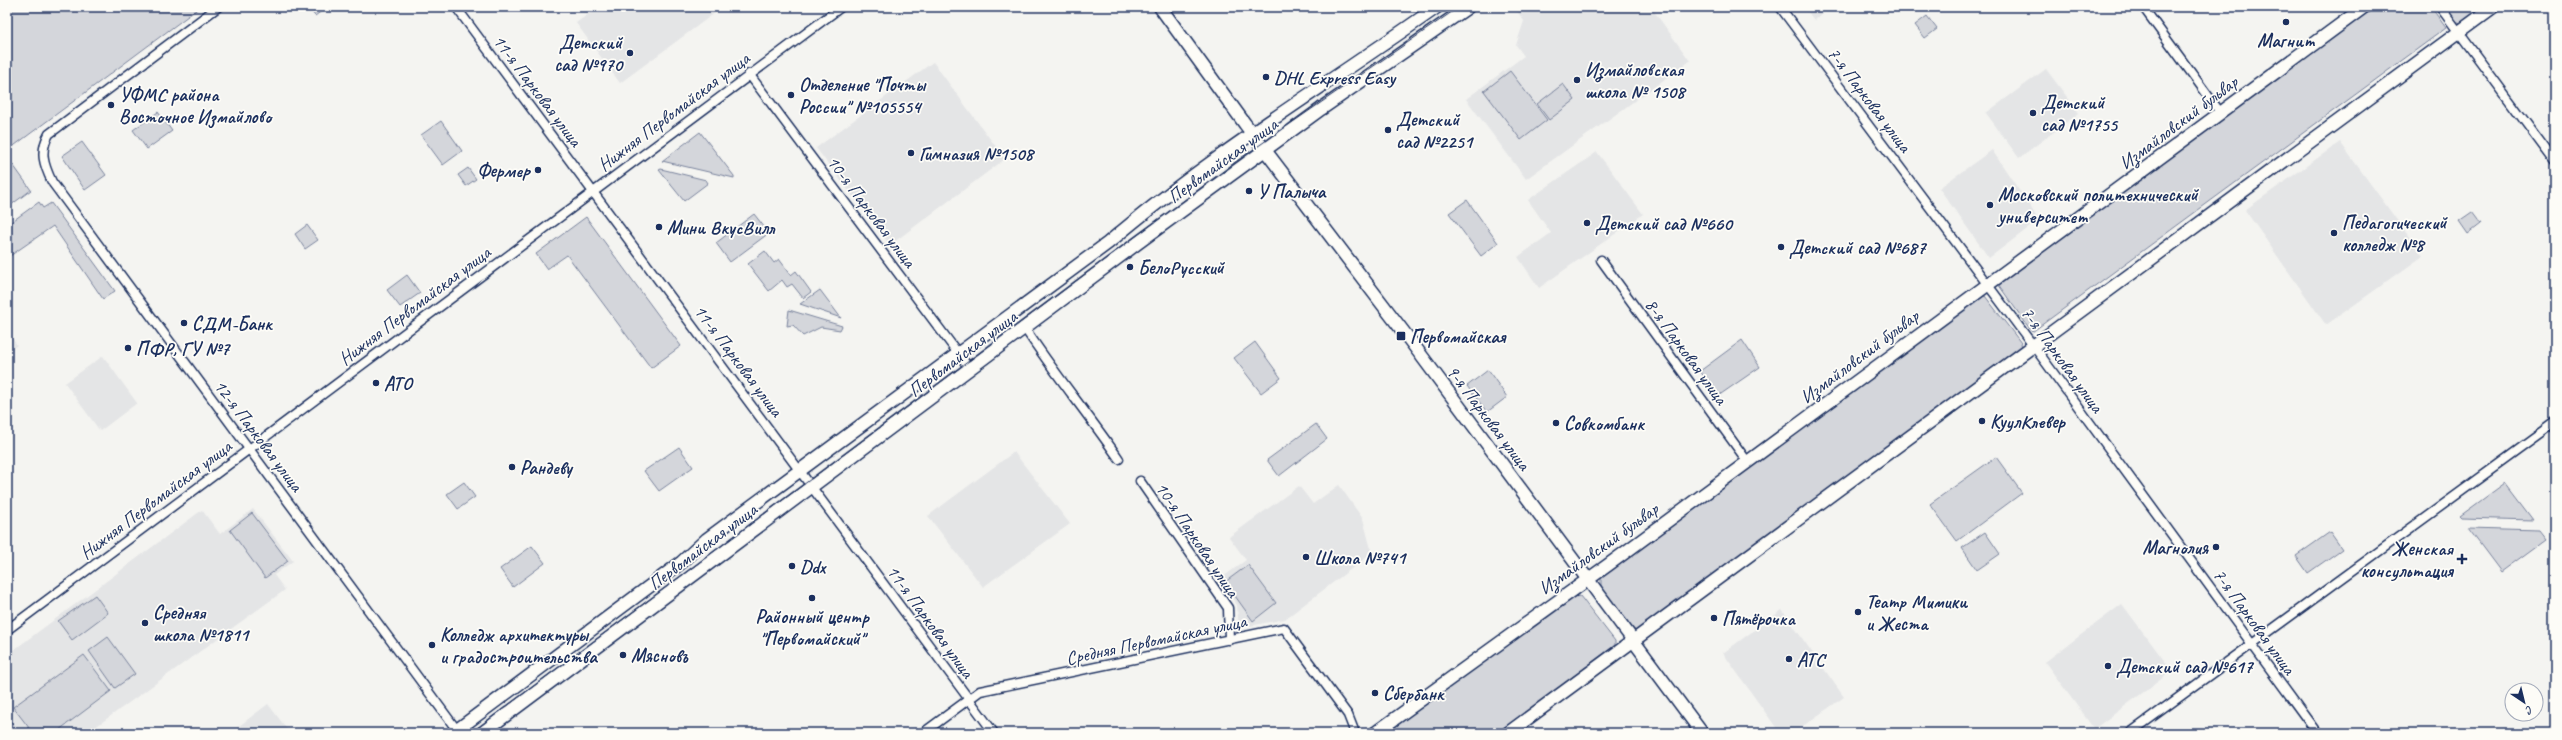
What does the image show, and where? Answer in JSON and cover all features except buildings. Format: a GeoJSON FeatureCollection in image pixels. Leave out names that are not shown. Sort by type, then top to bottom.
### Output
{"type":"FeatureCollection","features":[{"type":"Feature","properties":{"kind":"main road","name":"9-я Парковая улица"},"geometry":{"type":"LineString","coordinates":[[1160,7],[1265,150],[1407,337],[1702,733]]}},
{"type":"Feature","properties":{"kind":"main road","name":"Первомайская улица"},"geometry":{"type":"LineString","coordinates":[[457,732],[682,562],[707,539],[800,469],[959,354],[1253,133],[1437,7]]}},
{"type":"Feature","properties":{"kind":"main road","name":"Первомайская улица"},"geometry":{"type":"LineString","coordinates":[[482,733],[813,487],[969,368],[1265,150],[1468,7]]}},
{"type":"Feature","properties":{"kind":"main road","name":"Измайловский бульвар"},"geometry":{"type":"LineString","coordinates":[[1375,733],[1747,462],[2364,7]]}},
{"type":"Feature","properties":{"kind":"main road"},"geometry":{"type":"LineString","coordinates":[[1508,733],[2493,7]]}},
{"type":"Feature","properties":{"kind":"street","name":"12-я Парковая улица"},"geometry":{"type":"LineString","coordinates":[[218,7],[56,128],[45,141],[42,153],[44,166],[52,182],[140,304],[250,448],[457,732]]}},
{"type":"Feature","properties":{"kind":"street","name":"11-я Парковая улица"},"geometry":{"type":"LineString","coordinates":[[456,7],[800,469],[994,733]]}},
{"type":"Feature","properties":{"kind":"street","name":"Нижняя Первомайская улица"},"geometry":{"type":"LineString","coordinates":[[7,630],[749,74],[841,7]]}},
{"type":"Feature","properties":{"kind":"street","name":"7-я Парковая улица"},"geometry":{"type":"LineString","coordinates":[[1780,7],[2034,345],[2317,733]]}},
{"type":"Feature","properties":{"kind":"street"},"geometry":{"type":"LineString","coordinates":[[2143,7],[2220,112]]}},
{"type":"Feature","properties":{"kind":"street"},"geometry":{"type":"LineString","coordinates":[[2440,7],[2555,162]]}},
{"type":"Feature","properties":{"kind":"street","name":"10-я Парковая улица"},"geometry":{"type":"LineString","coordinates":[[749,74],[969,368]]}},
{"type":"Feature","properties":{"kind":"street","name":"8-я Парковая улица"},"geometry":{"type":"LineString","coordinates":[[1601,260],[1747,462]]}},
{"type":"Feature","properties":{"kind":"street"},"geometry":{"type":"LineString","coordinates":[[1024,328],[1049,365],[1088,414],[1119,459]]}},
{"type":"Feature","properties":{"kind":"street"},"geometry":{"type":"LineString","coordinates":[[2130,733],[2555,423]]}},
{"type":"Feature","properties":{"kind":"street","name":"10-я Парковая улица"},"geometry":{"type":"LineString","coordinates":[[1140,481],[1228,608],[1229,640]]}},
{"type":"Feature","properties":{"kind":"street","name":"Средняя Первомайская улица"},"geometry":{"type":"LineString","coordinates":[[923,733],[980,691],[1284,628],[1348,715],[1355,733]]}},
{"type":"Feature","properties":{"kind":"shaded area"},"geometry":{"type":"Polygon","coordinates":[[[7,7],[200,7],[7,151],[7,7]]]}},
{"type":"Feature","properties":{"kind":"shaded area"},"geometry":{"type":"Polygon","coordinates":[[[308,7],[327,7],[315,16],[308,7]]]}},
{"type":"Feature","properties":{"kind":"shaded area","name":"Детский сад №970"},"geometry":{"type":"Polygon","coordinates":[[[598,7],[723,7],[620,83],[576,23],[598,7]]]}},
{"type":"Feature","properties":{"kind":"shaded area","name":"Измайловская школа № 1508"},"geometry":{"type":"Polygon","coordinates":[[[1514,7],[1651,7],[1690,61],[1526,179],[1466,99],[1524,56],[1516,45],[1524,21],[1514,7]]]}},
{"type":"Feature","properties":{"kind":"shaded area"},"geometry":{"type":"Polygon","coordinates":[[[1804,7],[1831,7],[1814,20],[1804,7]]]}},
{"type":"Feature","properties":{"kind":"shaded area"},"geometry":{"type":"Polygon","coordinates":[[[2371,7],[2431,7],[2446,28],[2032,332],[1998,284],[2371,7]]]}},
{"type":"Feature","properties":{"kind":"shaded area"},"geometry":{"type":"Polygon","coordinates":[[[2446,7],[2482,7],[2461,23],[2455,21],[2446,7]]]}},
{"type":"Feature","properties":{"kind":"shaded area"},"geometry":{"type":"Polygon","coordinates":[[[1927,16],[1937,29],[1925,38],[1915,25],[1927,16]]]}},
{"type":"Feature","properties":{"kind":"shaded area","name":"Гимназия №1508"},"geometry":{"type":"Polygon","coordinates":[[[933,62],[1005,159],[890,245],[816,148],[933,62]]]}},
{"type":"Feature","properties":{"kind":"shaded area","name":"Детский сад №1755"},"geometry":{"type":"Polygon","coordinates":[[[2046,69],[2079,113],[2019,158],[1986,113],[2046,69]]]}},
{"type":"Feature","properties":{"kind":"shaded area"},"geometry":{"type":"Polygon","coordinates":[[[1510,71],[1547,120],[1521,140],[1484,91],[1510,71]]]}},
{"type":"Feature","properties":{"kind":"shaded area"},"geometry":{"type":"Polygon","coordinates":[[[1563,84],[1575,100],[1549,120],[1537,104],[1563,84]]]}},
{"type":"Feature","properties":{"kind":"shaded area"},"geometry":{"type":"Polygon","coordinates":[[[158,112],[172,131],[147,149],[133,130],[158,112]]]}},
{"type":"Feature","properties":{"kind":"shaded area"},"geometry":{"type":"Polygon","coordinates":[[[441,121],[462,151],[443,165],[421,135],[441,121]]]}},
{"type":"Feature","properties":{"kind":"shaded area"},"geometry":{"type":"Polygon","coordinates":[[[700,132],[734,176],[734,178],[662,161],[700,132]]]}},
{"type":"Feature","properties":{"kind":"shaded area"},"geometry":{"type":"Polygon","coordinates":[[[82,142],[106,175],[85,190],[62,156],[82,142]]]}},
{"type":"Feature","properties":{"kind":"shaded area","name":"Педагогический колледж №8"},"geometry":{"type":"Polygon","coordinates":[[[2340,142],[2423,256],[2326,325],[2245,210],[2340,142]]]}},
{"type":"Feature","properties":{"kind":"shaded area","name":"Московский политехнический университет"},"geometry":{"type":"Polygon","coordinates":[[[1992,150],[2039,220],[1989,258],[1939,188],[1992,150]]]}},
{"type":"Feature","properties":{"kind":"shaded area","name":"Детский сад №660"},"geometry":{"type":"Polygon","coordinates":[[[1597,152],[1643,214],[1539,288],[1518,257],[1551,233],[1528,200],[1597,152]]]}},
{"type":"Feature","properties":{"kind":"shaded area"},"geometry":{"type":"Polygon","coordinates":[[[11,162],[31,190],[7,208],[7,165],[11,162]]]}},
{"type":"Feature","properties":{"kind":"shaded area"},"geometry":{"type":"Polygon","coordinates":[[[468,168],[476,179],[466,186],[458,175],[468,168]]]}},
{"type":"Feature","properties":{"kind":"shaded area"},"geometry":{"type":"Polygon","coordinates":[[[661,169],[706,180],[708,183],[684,201],[659,170],[661,169]]]}},
{"type":"Feature","properties":{"kind":"shaded area"},"geometry":{"type":"Polygon","coordinates":[[[1467,200],[1498,243],[1481,256],[1449,213],[1467,200]]]}},
{"type":"Feature","properties":{"kind":"shaded area"},"geometry":{"type":"Polygon","coordinates":[[[39,202],[43,208],[51,203],[115,291],[103,299],[53,226],[7,258],[7,225],[39,202]]]}},
{"type":"Feature","properties":{"kind":"shaded area"},"geometry":{"type":"Polygon","coordinates":[[[2472,212],[2481,224],[2468,234],[2459,221],[2472,212]]]}},
{"type":"Feature","properties":{"kind":"shaded area"},"geometry":{"type":"Polygon","coordinates":[[[754,214],[769,233],[730,262],[716,243],[754,214]]]}},
{"type":"Feature","properties":{"kind":"shaded area"},"geometry":{"type":"Polygon","coordinates":[[[586,217],[681,346],[651,368],[567,255],[547,269],[536,254],[586,217]]]}},
{"type":"Feature","properties":{"kind":"shaded area"},"geometry":{"type":"Polygon","coordinates":[[[307,225],[318,240],[305,249],[295,234],[307,225]]]}},
{"type":"Feature","properties":{"kind":"shaded area"},"geometry":{"type":"Polygon","coordinates":[[[765,251],[774,263],[779,259],[791,275],[796,271],[811,292],[803,298],[792,284],[787,287],[782,280],[769,291],[748,264],[765,251]]]}},
{"type":"Feature","properties":{"kind":"shaded area"},"geometry":{"type":"Polygon","coordinates":[[[407,275],[420,293],[400,307],[387,290],[407,275]]]}},
{"type":"Feature","properties":{"kind":"shaded area"},"geometry":{"type":"Polygon","coordinates":[[[820,290],[841,318],[800,304],[820,290]]]}},
{"type":"Feature","properties":{"kind":"shaded area"},"geometry":{"type":"Polygon","coordinates":[[[1985,296],[2021,343],[2022,348],[1642,630],[1636,631],[1632,628],[1601,586],[1601,578],[1981,297],[1985,296]]]}},
{"type":"Feature","properties":{"kind":"shaded area"},"geometry":{"type":"Polygon","coordinates":[[[789,310],[842,326],[840,330],[821,327],[803,336],[793,325],[787,326],[789,310]]]}},
{"type":"Feature","properties":{"kind":"shaded area"},"geometry":{"type":"Polygon","coordinates":[[[7,331],[17,345],[7,353],[7,331]]]}},
{"type":"Feature","properties":{"kind":"shaded area"},"geometry":{"type":"Polygon","coordinates":[[[1742,340],[1760,367],[1718,396],[1700,371],[1742,340]]]}},
{"type":"Feature","properties":{"kind":"shaded area"},"geometry":{"type":"Polygon","coordinates":[[[1255,342],[1281,378],[1261,393],[1234,358],[1255,342]]]}},
{"type":"Feature","properties":{"kind":"shaded area"},"geometry":{"type":"Polygon","coordinates":[[[103,356],[137,403],[100,431],[65,383],[103,356]]]}},
{"type":"Feature","properties":{"kind":"shaded area"},"geometry":{"type":"Polygon","coordinates":[[[1488,370],[1507,397],[1487,412],[1467,386],[1488,370]]]}},
{"type":"Feature","properties":{"kind":"shaded area"},"geometry":{"type":"Polygon","coordinates":[[[1316,424],[1327,439],[1279,476],[1267,460],[1316,424]]]}},
{"type":"Feature","properties":{"kind":"shaded area"},"geometry":{"type":"Polygon","coordinates":[[[679,447],[693,467],[659,491],[644,471],[679,447]]]}},
{"type":"Feature","properties":{"kind":"shaded area"},"geometry":{"type":"Polygon","coordinates":[[[1014,452],[1070,524],[983,587],[928,516],[1014,452]]]}},
{"type":"Feature","properties":{"kind":"shaded area"},"geometry":{"type":"Polygon","coordinates":[[[1996,457],[2022,493],[1957,541],[1930,504],[1996,457]]]}},
{"type":"Feature","properties":{"kind":"shaded area"},"geometry":{"type":"Polygon","coordinates":[[[464,482],[475,497],[458,509],[447,494],[464,482]]]}},
{"type":"Feature","properties":{"kind":"shaded area"},"geometry":{"type":"Polygon","coordinates":[[[2505,483],[2533,520],[2462,518],[2460,516],[2505,483]]]}},
{"type":"Feature","properties":{"kind":"shaded area","name":"Школа №741"},"geometry":{"type":"Polygon","coordinates":[[[1339,485],[1363,519],[1372,553],[1285,619],[1239,628],[1237,605],[1219,580],[1246,560],[1229,537],[1299,486],[1313,504],[1339,485]]]}},
{"type":"Feature","properties":{"kind":"shaded area","name":"Средняя школа №1811"},"geometry":{"type":"Polygon","coordinates":[[[253,509],[293,561],[274,575],[285,590],[87,733],[7,733],[7,655],[202,510],[220,534],[253,509]]]}},
{"type":"Feature","properties":{"kind":"shaded area"},"geometry":{"type":"Polygon","coordinates":[[[252,513],[288,561],[265,578],[230,530],[252,513]]]}},
{"type":"Feature","properties":{"kind":"shaded area"},"geometry":{"type":"Polygon","coordinates":[[[2468,528],[2539,530],[2546,539],[2501,572],[2468,528]]]}},
{"type":"Feature","properties":{"kind":"shaded area"},"geometry":{"type":"Polygon","coordinates":[[[1985,532],[2000,554],[1977,570],[1962,548],[1985,532]]]}},
{"type":"Feature","properties":{"kind":"shaded area"},"geometry":{"type":"Polygon","coordinates":[[[2330,532],[2342,549],[2308,573],[2296,556],[2330,532]]]}},
{"type":"Feature","properties":{"kind":"shaded area"},"geometry":{"type":"Polygon","coordinates":[[[532,546],[545,563],[513,587],[500,569],[532,546]]]}},
{"type":"Feature","properties":{"kind":"shaded area"},"geometry":{"type":"Polygon","coordinates":[[[1248,565],[1276,603],[1253,621],[1225,582],[1248,565]]]}},
{"type":"Feature","properties":{"kind":"shaded area"},"geometry":{"type":"Polygon","coordinates":[[[95,595],[108,613],[72,640],[58,621],[95,595]]]}},
{"type":"Feature","properties":{"kind":"shaded area"},"geometry":{"type":"Polygon","coordinates":[[[1580,596],[1615,641],[1615,645],[1498,733],[1385,733],[1574,597],[1580,596]]]}},
{"type":"Feature","properties":{"kind":"shaded area","name":"Детский сад №617"},"geometry":{"type":"Polygon","coordinates":[[[2122,604],[2172,671],[2094,729],[2045,662],[2122,604]]]}},
{"type":"Feature","properties":{"kind":"shaded area"},"geometry":{"type":"Polygon","coordinates":[[[1782,610],[1844,697],[1793,733],[1780,733],[1723,653],[1782,610]]]}},
{"type":"Feature","properties":{"kind":"shaded area"},"geometry":{"type":"Polygon","coordinates":[[[108,637],[135,674],[115,688],[89,651],[108,637]]]}},
{"type":"Feature","properties":{"kind":"shaded area"},"geometry":{"type":"Polygon","coordinates":[[[84,655],[111,691],[55,733],[33,733],[13,707],[84,655]]]}},
{"type":"Feature","properties":{"kind":"shaded area"},"geometry":{"type":"Polygon","coordinates":[[[268,704],[290,733],[230,733],[268,704]]]}},
{"type":"Feature","properties":{"kind":"shaded area"},"geometry":{"type":"Polygon","coordinates":[[[7,716],[19,733],[7,733],[7,716]]]}},
{"type":"Feature","properties":{"kind":"tram line"},"geometry":{"type":"LineString","coordinates":[[471,733],[1238,160],[1459,7]]}},
{"type":"Feature","properties":{"kind":"place","name":"Магнит"},"geometry":{"type":"Point","coordinates":[2286,22]}},
{"type":"Feature","properties":{"kind":"place","name":"Детский сад №970"},"geometry":{"type":"Point","coordinates":[630,53]}},
{"type":"Feature","properties":{"kind":"place","name":"DHL Express Easy"},"geometry":{"type":"Point","coordinates":[1266,77]}},
{"type":"Feature","properties":{"kind":"place","name":"Измайловская школа № 1508"},"geometry":{"type":"Point","coordinates":[1577,80]}},
{"type":"Feature","properties":{"kind":"place","name":"Отделение \"Почты России\" №105554"},"geometry":{"type":"Point","coordinates":[791,95]}},
{"type":"Feature","properties":{"kind":"place","name":"УФМС района Восточное Измайлово"},"geometry":{"type":"Point","coordinates":[111,105]}},
{"type":"Feature","properties":{"kind":"place","name":"Детский сад №1755"},"geometry":{"type":"Point","coordinates":[2033,113]}},
{"type":"Feature","properties":{"kind":"place","name":"Детский сад №2251"},"geometry":{"type":"Point","coordinates":[1388,130]}},
{"type":"Feature","properties":{"kind":"place","name":"Гимназия №1508"},"geometry":{"type":"Point","coordinates":[911,153]}},
{"type":"Feature","properties":{"kind":"place","name":"Фермер"},"geometry":{"type":"Point","coordinates":[538,170]}},
{"type":"Feature","properties":{"kind":"place","name":"У Палыча"},"geometry":{"type":"Point","coordinates":[1249,191]}},
{"type":"Feature","properties":{"kind":"place","name":"Московский политехнический университет"},"geometry":{"type":"Point","coordinates":[1990,205]}},
{"type":"Feature","properties":{"kind":"place","name":"Детский сад №660"},"geometry":{"type":"Point","coordinates":[1587,223]}},
{"type":"Feature","properties":{"kind":"place","name":"Мини ВкусВилл"},"geometry":{"type":"Point","coordinates":[659,227]}},
{"type":"Feature","properties":{"kind":"place","name":"Педагогический колледж №8"},"geometry":{"type":"Point","coordinates":[2334,233]}},
{"type":"Feature","properties":{"kind":"place","name":"Детский сад №687"},"geometry":{"type":"Point","coordinates":[1781,247]}},
{"type":"Feature","properties":{"kind":"place","name":"БелоРусский"},"geometry":{"type":"Point","coordinates":[1130,267]}},
{"type":"Feature","properties":{"kind":"place","name":"СДМ-Банк"},"geometry":{"type":"Point","coordinates":[184,323]}},
{"type":"Feature","properties":{"kind":"place","name":"Первомайская"},"geometry":{"type":"Point","coordinates":[1401,336]}},
{"type":"Feature","properties":{"kind":"place","name":"ПФР, ГУ №7"},"geometry":{"type":"Point","coordinates":[128,348]}},
{"type":"Feature","properties":{"kind":"place","name":"АТО"},"geometry":{"type":"Point","coordinates":[376,383]}},
{"type":"Feature","properties":{"kind":"place","name":"КуулКлевер"},"geometry":{"type":"Point","coordinates":[1982,421]}},
{"type":"Feature","properties":{"kind":"place","name":"Совкомбанк"},"geometry":{"type":"Point","coordinates":[1556,423]}},
{"type":"Feature","properties":{"kind":"place","name":"Рандеву"},"geometry":{"type":"Point","coordinates":[512,467]}},
{"type":"Feature","properties":{"kind":"place","name":"Магнолия"},"geometry":{"type":"Point","coordinates":[2216,547]}},
{"type":"Feature","properties":{"kind":"place","name":"Школа №741"},"geometry":{"type":"Point","coordinates":[1306,557]}},
{"type":"Feature","properties":{"kind":"place","name":"Женская консультация"},"geometry":{"type":"Point","coordinates":[2462,559]}},
{"type":"Feature","properties":{"kind":"place","name":"Ddx"},"geometry":{"type":"Point","coordinates":[792,566]}},
{"type":"Feature","properties":{"kind":"place","name":"Районный центр \"Первомайский\""},"geometry":{"type":"Point","coordinates":[812,598]}},
{"type":"Feature","properties":{"kind":"place","name":"Театр Мимики и Жеста"},"geometry":{"type":"Point","coordinates":[1858,612]}},
{"type":"Feature","properties":{"kind":"place","name":"Пятёрочка"},"geometry":{"type":"Point","coordinates":[1714,618]}},
{"type":"Feature","properties":{"kind":"place","name":"Средняя школа №1811"},"geometry":{"type":"Point","coordinates":[145,623]}},
{"type":"Feature","properties":{"kind":"place","name":"Колледж архитектуры и градостроительства"},"geometry":{"type":"Point","coordinates":[432,645]}},
{"type":"Feature","properties":{"kind":"place","name":"Мясновъ"},"geometry":{"type":"Point","coordinates":[623,655]}},
{"type":"Feature","properties":{"kind":"place","name":"АТС"},"geometry":{"type":"Point","coordinates":[1789,659]}},
{"type":"Feature","properties":{"kind":"place","name":"Детский сад №617"},"geometry":{"type":"Point","coordinates":[2108,666]}},
{"type":"Feature","properties":{"kind":"place","name":"Сбербанк"},"geometry":{"type":"Point","coordinates":[1375,693]}}]}
